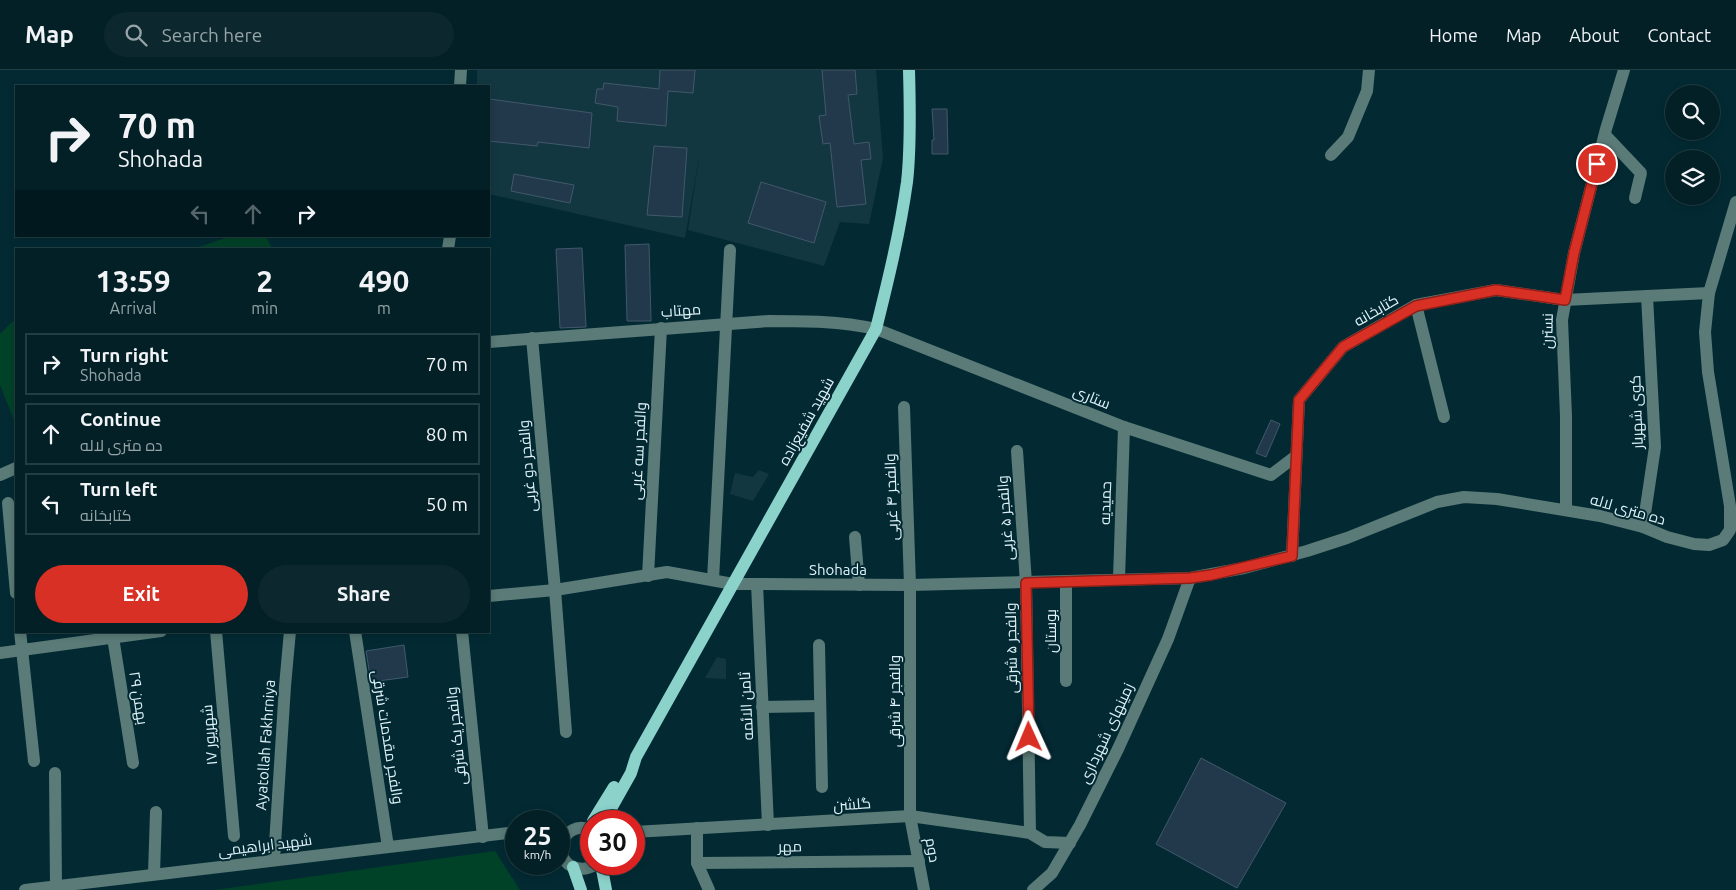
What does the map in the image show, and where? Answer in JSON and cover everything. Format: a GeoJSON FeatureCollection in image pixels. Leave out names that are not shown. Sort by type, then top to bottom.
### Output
{"type":"FeatureCollection","features":[{"type":"Feature","properties":{"kind":"main road","name":"شهید شفیع‌زاده"},"geometry":{"type":"LineString","coordinates":[[610,810],[631,772],[636,757],[876,329],[891,270],[907,180],[910,103],[909,70]]}},
{"type":"Feature","properties":{"kind":"main road","name":"شهید شفیع‌زاده"},"geometry":{"type":"LineString","coordinates":[[598,810],[624,768],[636,757]]}},
{"type":"Feature","properties":{"kind":"main road"},"geometry":{"type":"LineString","coordinates":[[573,867],[581,890]]}},
{"type":"Feature","properties":{"kind":"main road"},"geometry":{"type":"LineString","coordinates":[[604,875],[606,890]]}},
{"type":"Feature","properties":{"kind":"street"},"geometry":{"type":"LineString","coordinates":[[460,85],[461,70]]}},
{"type":"Feature","properties":{"kind":"street"},"geometry":{"type":"LineString","coordinates":[[1331,155],[1348,137],[1367,91],[1369,70]]}},
{"type":"Feature","properties":{"kind":"street","name":"نسترن"},"geometry":{"type":"LineString","coordinates":[[1566,510],[1566,416],[1562,320],[1574,253],[1604,135],[1624,70]]}},
{"type":"Feature","properties":{"kind":"street"},"geometry":{"type":"LineString","coordinates":[[1604,135],[1641,173],[1635,198]]}},
{"type":"Feature","properties":{"kind":"street","name":"ده متری لاله"},"geometry":{"type":"LineString","coordinates":[[1190,578],[1292,556],[1347,538],[1437,502],[1464,497],[1497,499],[1600,516],[1643,527],[1667,537],[1694,544],[1709,545],[1723,540],[1730,530],[1728,496],[1708,372],[1705,332],[1709,293],[1736,202]]}},
{"type":"Feature","properties":{"kind":"street"},"geometry":{"type":"LineString","coordinates":[[714,580],[730,250]]}},
{"type":"Feature","properties":{"kind":"street","name":"کتابخانه"},"geometry":{"type":"LineString","coordinates":[[1292,556],[1299,400],[1343,347],[1416,306],[1496,290],[1565,300],[1709,293]]}},
{"type":"Feature","properties":{"kind":"street","name":"کوی شهریار"},"geometry":{"type":"LineString","coordinates":[[1643,527],[1655,447],[1647,296]]}},
{"type":"Feature","properties":{"kind":"street"},"geometry":{"type":"LineString","coordinates":[[1416,306],[1444,417]]}},
{"type":"Feature","properties":{"kind":"street","name":"مهتاب"},"geometry":{"type":"LineString","coordinates":[[490,342],[661,328],[812,320],[847,323],[876,329]]}},
{"type":"Feature","properties":{"kind":"street","name":"والفجر سه غربی"},"geometry":{"type":"LineString","coordinates":[[648,576],[661,328]]}},
{"type":"Feature","properties":{"kind":"street","name":"ستاری"},"geometry":{"type":"LineString","coordinates":[[876,329],[1124,427],[1271,474],[1296,456]]}},
{"type":"Feature","properties":{"kind":"street","name":"والفجر دو غربی"},"geometry":{"type":"LineString","coordinates":[[532,338],[556,590],[566,732]]}},
{"type":"Feature","properties":{"kind":"street","name":"والفجر ۴ غربی"},"geometry":{"type":"LineString","coordinates":[[904,408],[910,585]]}},
{"type":"Feature","properties":{"kind":"street","name":"حمیدیه"},"geometry":{"type":"LineString","coordinates":[[1118,579],[1124,427]]}},
{"type":"Feature","properties":{"kind":"street","name":"والفجر ۵ غربی"},"geometry":{"type":"LineString","coordinates":[[1017,451],[1026,583]]}},
{"type":"Feature","properties":{"kind":"street"},"geometry":{"type":"LineString","coordinates":[[0,474],[15,468]]}},
{"type":"Feature","properties":{"kind":"street"},"geometry":{"type":"LineString","coordinates":[[8,502],[15,582]]}},
{"type":"Feature","properties":{"kind":"street"},"geometry":{"type":"LineString","coordinates":[[855,538],[859,585]]}},
{"type":"Feature","properties":{"kind":"street","name":"Shohada"},"geometry":{"type":"LineString","coordinates":[[490,596],[556,590],[667,572],[733,584],[910,585],[1190,578]]}},
{"type":"Feature","properties":{"kind":"street","name":"زمینهای شهرداری"},"geometry":{"type":"LineString","coordinates":[[1033,890],[1052,873],[1084,817],[1130,724],[1168,639],[1190,578]]}},
{"type":"Feature","properties":{"kind":"street","name":"بوستان"},"geometry":{"type":"LineString","coordinates":[[1066,581],[1066,681]]}},
{"type":"Feature","properties":{"kind":"street","name":"والفجر ۵ شرقی"},"geometry":{"type":"LineString","coordinates":[[1026,583],[1030,833]]}},
{"type":"Feature","properties":{"kind":"street","name":"ثامن الائمه"},"geometry":{"type":"LineString","coordinates":[[757,584],[768,825]]}},
{"type":"Feature","properties":{"kind":"street","name":"والفجر ۴ شرقی"},"geometry":{"type":"LineString","coordinates":[[910,585],[910,816]]}},
{"type":"Feature","properties":{"kind":"street"},"geometry":{"type":"LineString","coordinates":[[20,633],[34,761]]}},
{"type":"Feature","properties":{"kind":"street"},"geometry":{"type":"LineString","coordinates":[[0,652],[137,633]]}},
{"type":"Feature","properties":{"kind":"street","name":"۱۷ شهریور"},"geometry":{"type":"LineString","coordinates":[[216,633],[234,836]]}},
{"type":"Feature","properties":{"kind":"street","name":"Ayatollah Fakhrniya"},"geometry":{"type":"LineString","coordinates":[[274,860],[290,633]]}},
{"type":"Feature","properties":{"kind":"street","name":"والفجر مقدمات شرقی"},"geometry":{"type":"LineString","coordinates":[[355,633],[388,847]]}},
{"type":"Feature","properties":{"kind":"street","name":"والفجر یک شرقی"},"geometry":{"type":"LineString","coordinates":[[462,633],[483,837]]}},
{"type":"Feature","properties":{"kind":"street","name":"۲۹ بهمن"},"geometry":{"type":"LineString","coordinates":[[113,635],[133,763]]}},
{"type":"Feature","properties":{"kind":"street"},"geometry":{"type":"LineString","coordinates":[[819,645],[822,787]]}},
{"type":"Feature","properties":{"kind":"street"},"geometry":{"type":"LineString","coordinates":[[762,707],[820,706]]}},
{"type":"Feature","properties":{"kind":"street"},"geometry":{"type":"LineString","coordinates":[[55,773],[56,886]]}},
{"type":"Feature","properties":{"kind":"street"},"geometry":{"type":"LineString","coordinates":[[154,874],[156,812]]}},
{"type":"Feature","properties":{"kind":"street","name":"گلشن"},"geometry":{"type":"LineString","coordinates":[[645,831],[910,816],[1030,833],[1045,842],[1070,843]]}},
{"type":"Feature","properties":{"kind":"street","name":"دوم"},"geometry":{"type":"LineString","coordinates":[[910,816],[924,890]]}},
{"type":"Feature","properties":{"kind":"street"},"geometry":{"type":"LineString","coordinates":[[697,828],[697,863],[709,890]]}},
{"type":"Feature","properties":{"kind":"street","name":"شهید ابراهیمی"},"geometry":{"type":"LineString","coordinates":[[25,890],[505,834]]}},
{"type":"Feature","properties":{"kind":"street","name":"مهر"},"geometry":{"type":"LineString","coordinates":[[697,863],[919,861]]}},
{"type":"Feature","properties":{"kind":"street"},"geometry":{"type":"LineString","coordinates":[[570,865],[580,868]]}},
{"type":"Feature","properties":{"kind":"shaded area"},"geometry":{"type":"Polygon","coordinates":[[[477,70],[876,70],[883,158],[869,224],[840,222],[824,266],[688,230],[700,152],[685,238],[490,194],[490,85],[477,85],[477,70]]]}},
{"type":"Feature","properties":{"kind":"shaded area"},"geometry":{"type":"Polygon","coordinates":[[[759,470],[769,474],[753,501],[730,494],[735,473],[753,477],[759,470]]]}},
{"type":"Feature","properties":{"kind":"shaded area"},"geometry":{"type":"Polygon","coordinates":[[[717,657],[726,659],[726,679],[705,678],[717,657]]]}},
{"type":"Feature","properties":{"kind":"green space"},"geometry":{"type":"Polygon","coordinates":[[[228,237],[266,237],[272,248],[196,248],[228,237]]]}},
{"type":"Feature","properties":{"kind":"green space"},"geometry":{"type":"Polygon","coordinates":[[[15,319],[15,422],[0,385],[0,334],[15,319]]]}},
{"type":"Feature","properties":{"kind":"green space"},"geometry":{"type":"Polygon","coordinates":[[[495,851],[505,867],[505,875],[510,875],[520,890],[215,890],[495,851]]]}},
{"type":"Feature","properties":{"kind":"building"},"geometry":{"type":"Polygon","coordinates":[[[660,70],[695,70],[693,93],[668,91],[666,126],[617,121],[618,107],[595,103],[597,89],[603,89],[604,83],[659,89],[660,70]]]}},
{"type":"Feature","properties":{"kind":"building"},"geometry":{"type":"Polygon","coordinates":[[[822,70],[855,70],[857,94],[848,95],[854,144],[869,142],[871,159],[861,160],[866,204],[837,207],[830,143],[823,144],[819,116],[826,115],[822,70]]]}},
{"type":"Feature","properties":{"kind":"building"},"geometry":{"type":"Polygon","coordinates":[[[490,99],[592,113],[589,148],[538,142],[537,146],[490,141],[490,99]]]}},
{"type":"Feature","properties":{"kind":"building"},"geometry":{"type":"Polygon","coordinates":[[[932,109],[947,109],[948,154],[932,154],[932,140],[934,140],[932,109]]]}},
{"type":"Feature","properties":{"kind":"building"},"geometry":{"type":"Polygon","coordinates":[[[654,146],[687,148],[682,217],[647,215],[654,146]]]}},
{"type":"Feature","properties":{"kind":"building"},"geometry":{"type":"Polygon","coordinates":[[[514,174],[574,185],[570,203],[511,191],[514,174]]]}},
{"type":"Feature","properties":{"kind":"building"},"geometry":{"type":"Polygon","coordinates":[[[761,182],[826,202],[814,243],[748,223],[761,182]]]}},
{"type":"Feature","properties":{"kind":"building"},"geometry":{"type":"Polygon","coordinates":[[[649,244],[651,321],[627,321],[625,245],[649,244]]]}},
{"type":"Feature","properties":{"kind":"building"},"geometry":{"type":"Polygon","coordinates":[[[582,248],[586,327],[560,328],[556,249],[582,248]]]}},
{"type":"Feature","properties":{"kind":"building"},"geometry":{"type":"Polygon","coordinates":[[[1271,420],[1280,424],[1266,457],[1256,453],[1271,420]]]}},
{"type":"Feature","properties":{"kind":"building"},"geometry":{"type":"Polygon","coordinates":[[[404,645],[408,677],[371,682],[366,651],[404,645]]]}},
{"type":"Feature","properties":{"kind":"building"},"geometry":{"type":"Polygon","coordinates":[[[1201,758],[1286,803],[1237,888],[1156,844],[1201,758]]]}},
{"type":"Feature","properties":{"kind":"route"},"geometry":{"type":"LineString","coordinates":[[1029,737],[1026,583],[1190,578],[1292,556],[1299,400],[1343,347],[1416,306],[1496,290],[1565,300],[1574,253],[1597,164]]}}]}
